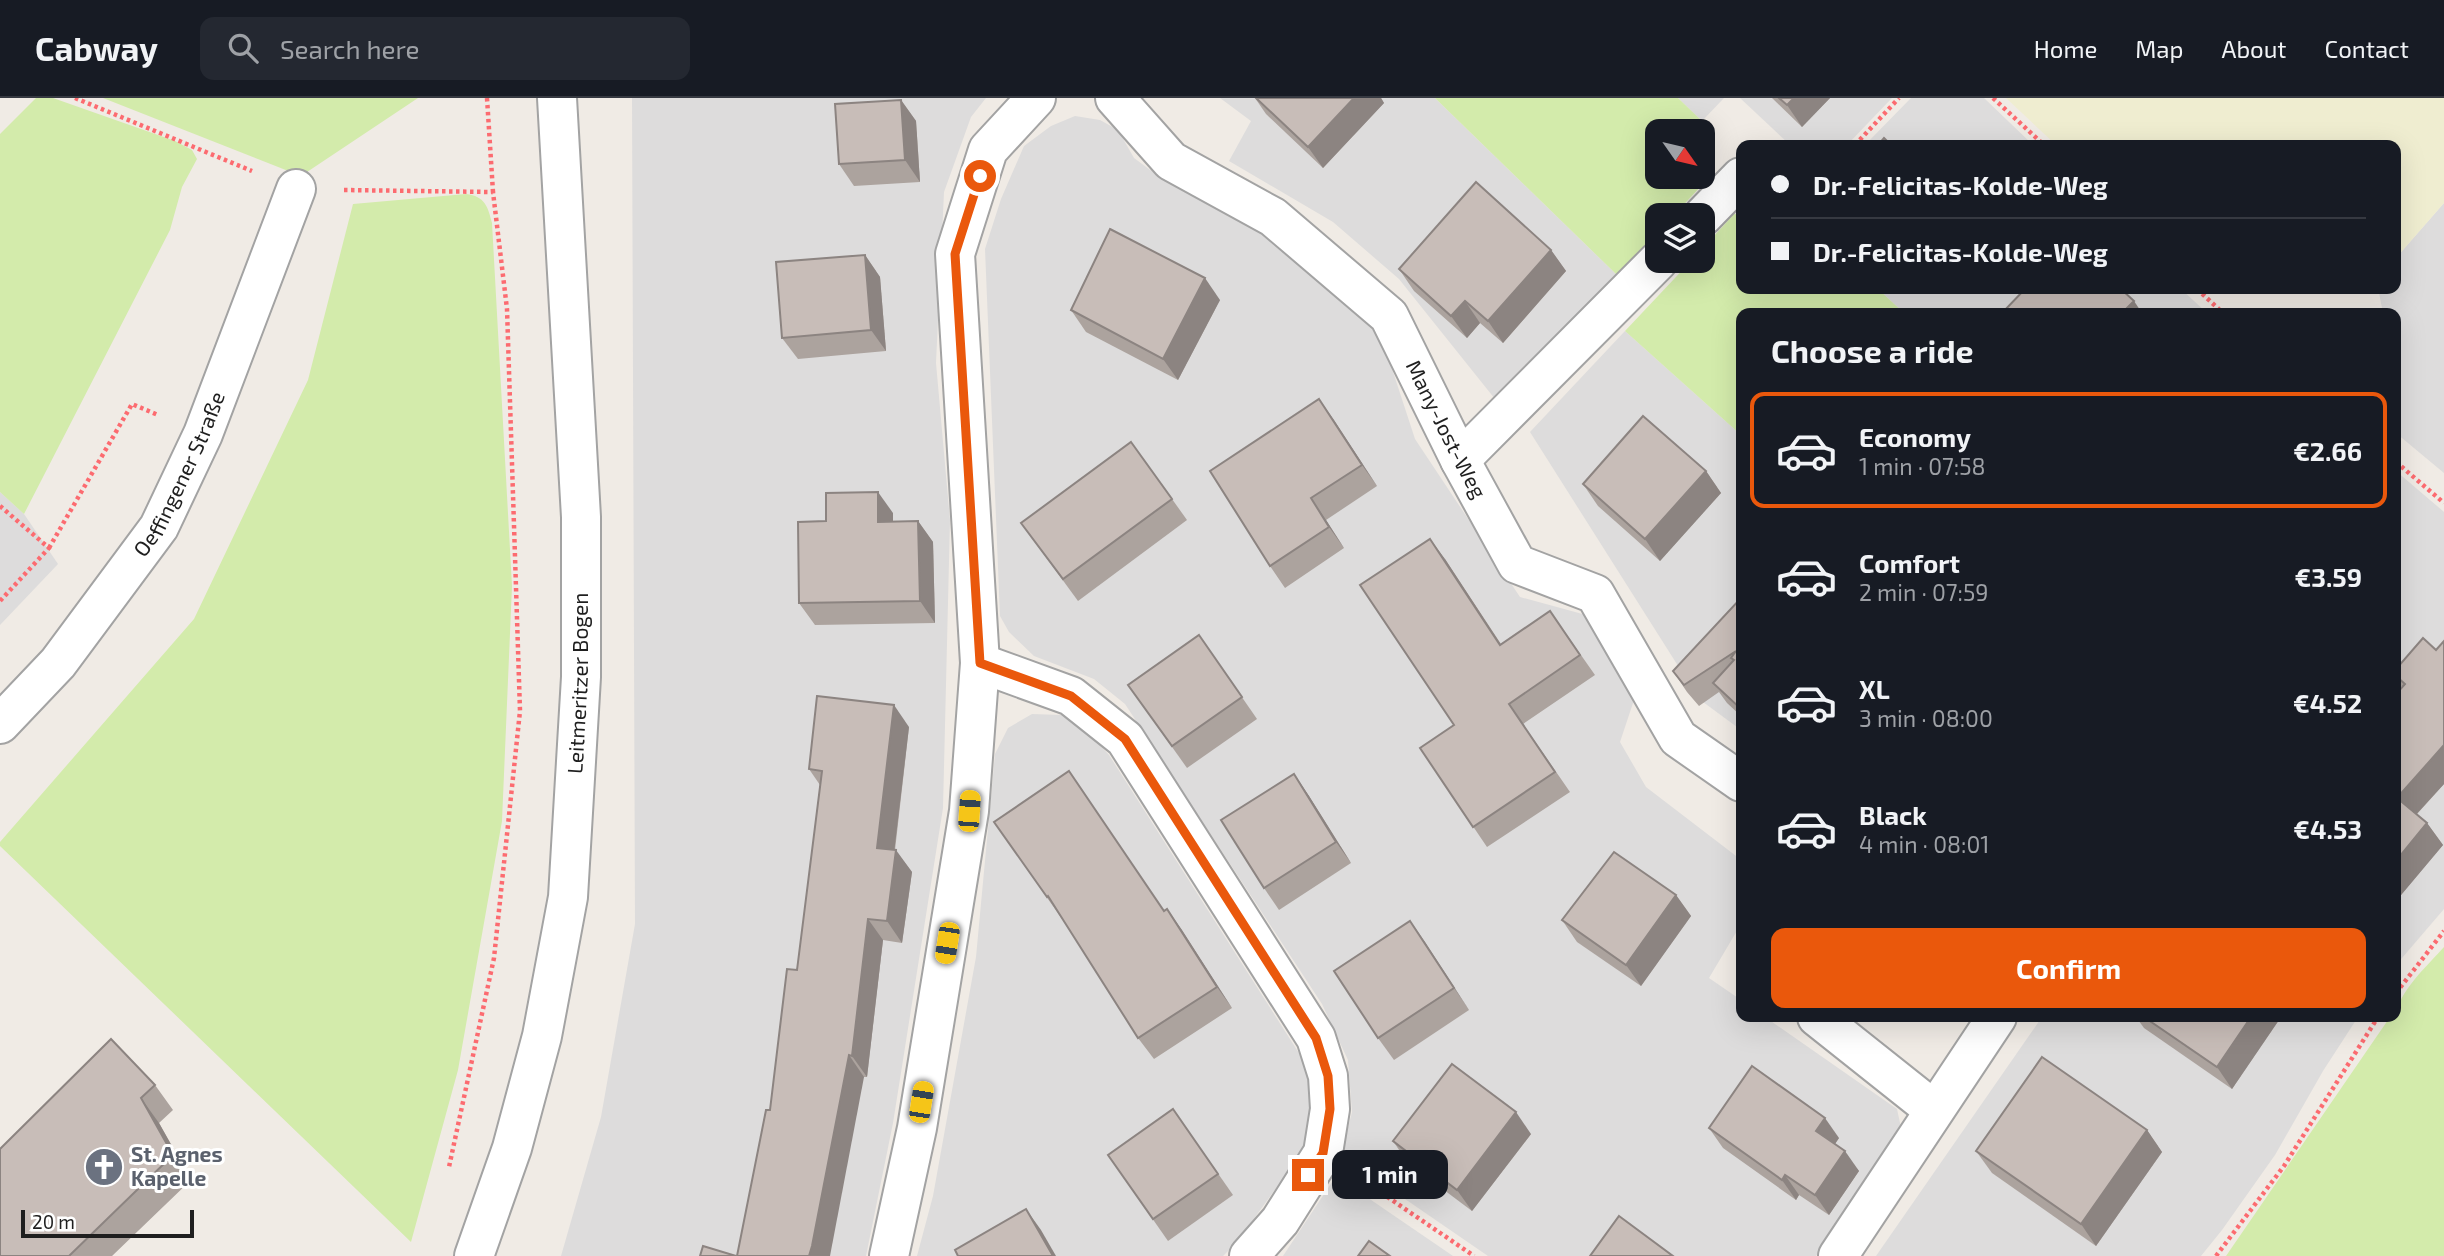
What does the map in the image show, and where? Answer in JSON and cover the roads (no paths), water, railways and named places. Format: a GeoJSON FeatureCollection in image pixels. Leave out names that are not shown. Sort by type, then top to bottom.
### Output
{"type":"FeatureCollection","features":[{"type":"Feature","properties":{"kind":"street","name":"Leitmeritzer Bogen"},"geometry":{"type":"LineString","coordinates":[[474,1256],[512,1148],[542,1035],[568,897],[581,677],[581,517],[557,98]]}},
{"type":"Feature","properties":{"kind":"street"},"geometry":{"type":"LineString","coordinates":[[889,1256],[917,1128],[969,811],[980,663],[955,254],[988,150],[1036,98]]}},
{"type":"Feature","properties":{"kind":"street","name":"Many-Jost-Weg"},"geometry":{"type":"LineString","coordinates":[[1115,98],[1171,161],[1273,217],[1389,316],[1460,460],[1517,564],[1595,594],[1678,738],[1736,779]]}},
{"type":"Feature","properties":{"kind":"street"},"geometry":{"type":"LineString","coordinates":[[1715,204],[1736,182]]}},
{"type":"Feature","properties":{"kind":"street","name":"Oeffingener Straße"},"geometry":{"type":"LineString","coordinates":[[0,724],[58,663],[159,527],[203,435],[296,189]]}},
{"type":"Feature","properties":{"kind":"street"},"geometry":{"type":"LineString","coordinates":[[1460,460],[1646,273]]}},
{"type":"Feature","properties":{"kind":"street"},"geometry":{"type":"LineString","coordinates":[[980,663],[1071,696],[1125,739],[1316,1038],[1328,1076],[1330,1109],[1323,1153],[1280,1221],[1249,1256]]}},
{"type":"Feature","properties":{"kind":"street"},"geometry":{"type":"LineString","coordinates":[[1823,1022],[1934,1110]]}},
{"type":"Feature","properties":{"kind":"street"},"geometry":{"type":"LineString","coordinates":[[1838,1256],[1994,1022]]}},
{"type":"Feature","properties":{"kind":"place","name":"St. Agnes Kapelle"},"geometry":{"type":"Point","coordinates":[104,1167]}}]}
